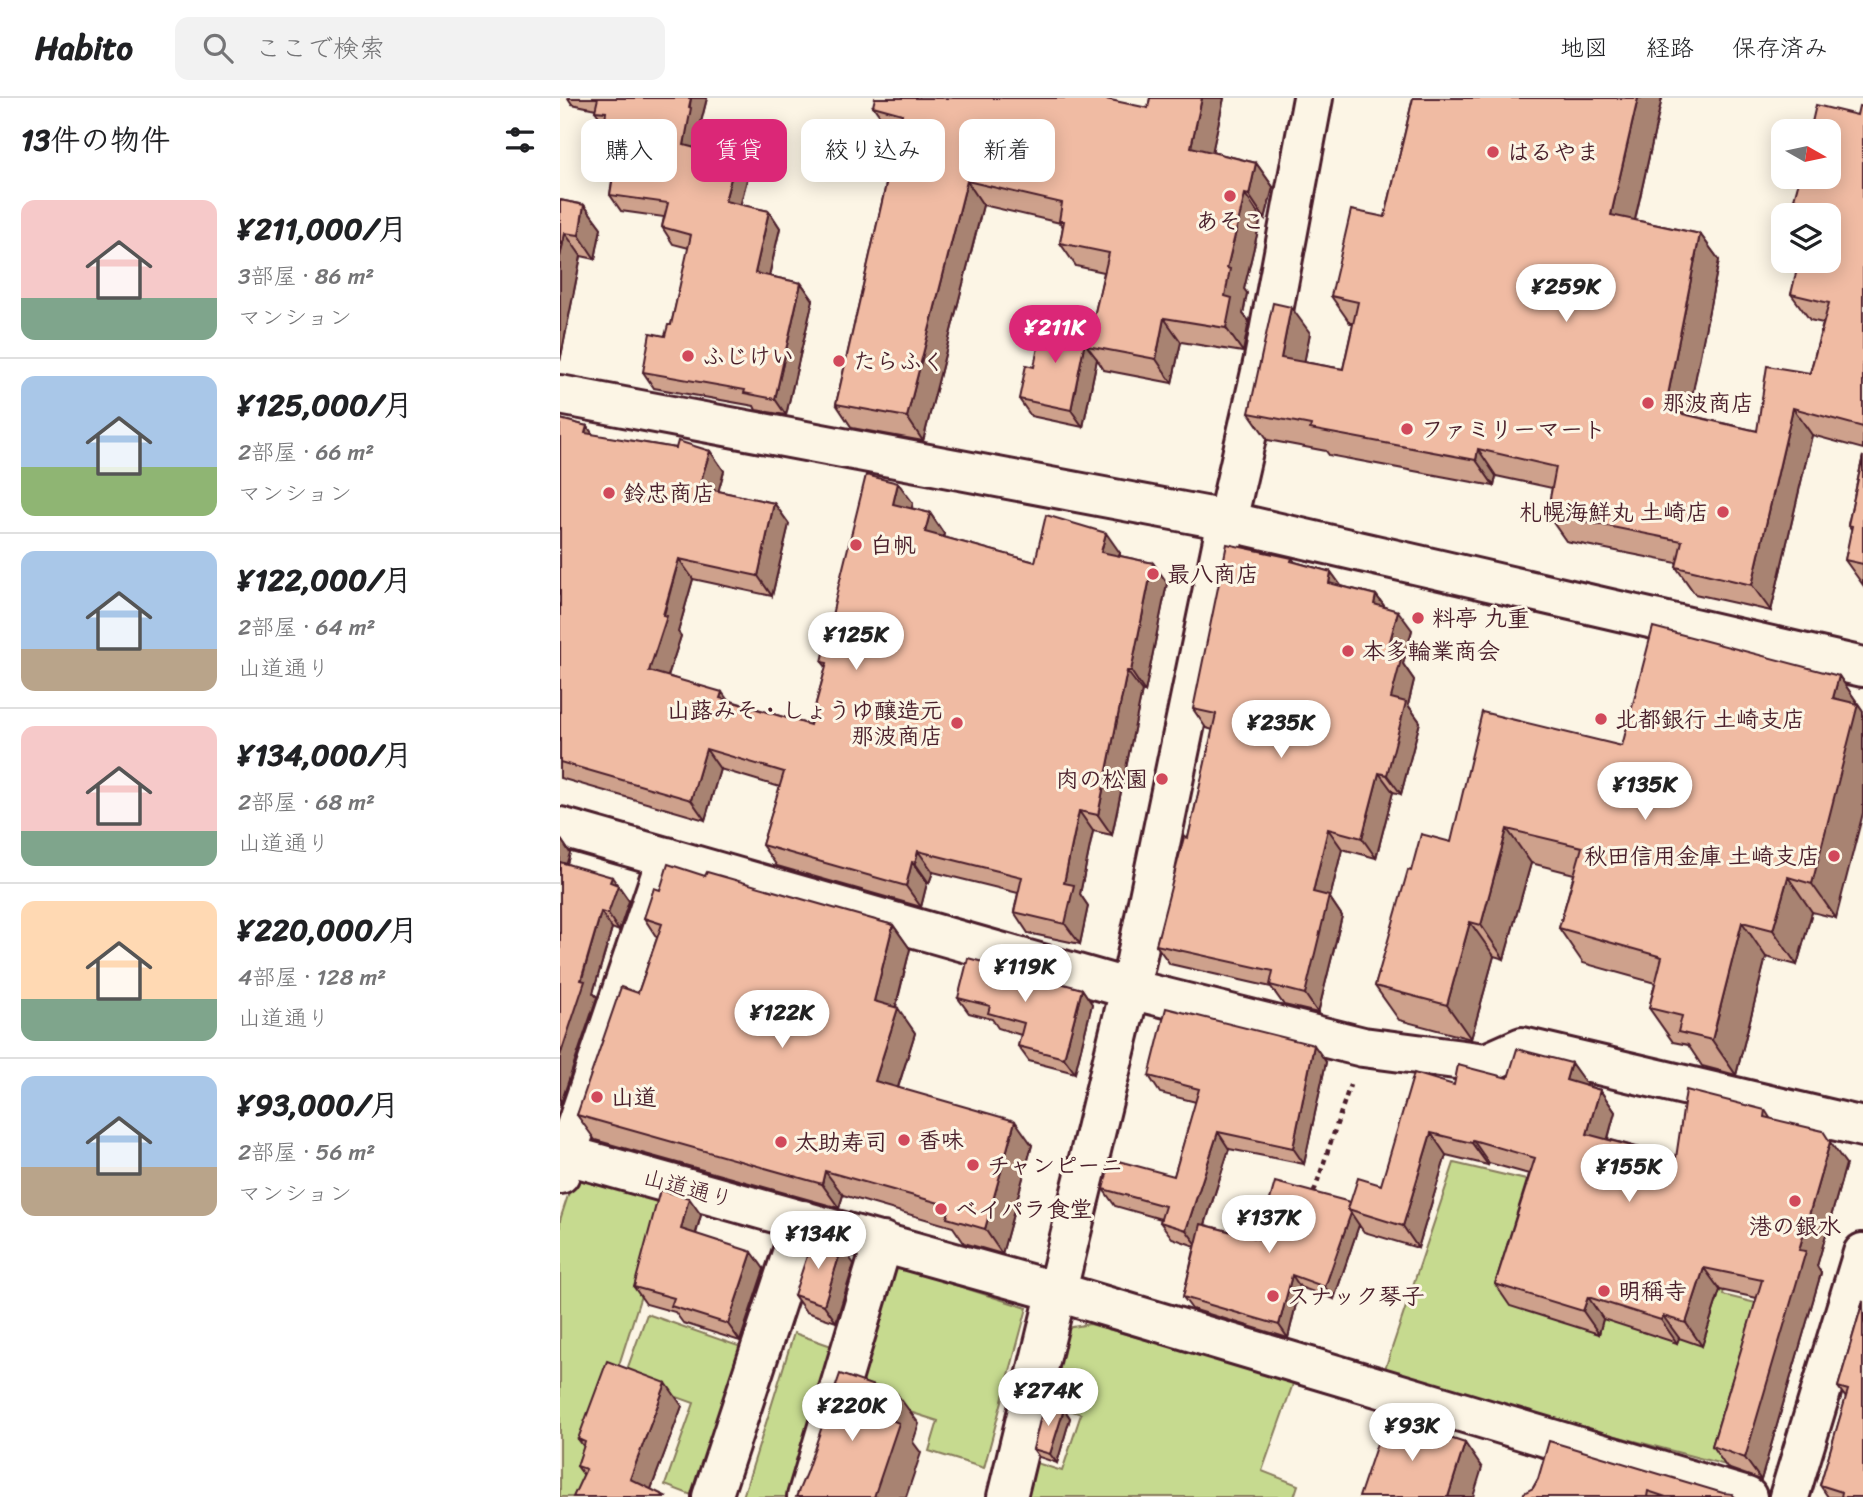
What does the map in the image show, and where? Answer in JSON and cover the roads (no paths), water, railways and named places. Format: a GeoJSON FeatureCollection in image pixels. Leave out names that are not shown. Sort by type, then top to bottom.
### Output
{"type":"FeatureCollection","features":[{"type":"Feature","properties":{"kind":"street"},"geometry":{"type":"LineString","coordinates":[[1007,1497],[1130,989],[1227,521],[1264,359],[1313,98]]}},
{"type":"Feature","properties":{"kind":"street"},"geometry":{"type":"LineString","coordinates":[[560,395],[1227,521],[1863,667]]}},
{"type":"Feature","properties":{"kind":"street"},"geometry":{"type":"LineString","coordinates":[[560,827],[1130,989],[1363,1047],[1486,1063],[1522,1047],[1863,1127]]}},
{"type":"Feature","properties":{"kind":"street"},"geometry":{"type":"LineString","coordinates":[[562,1161],[667,857]]}},
{"type":"Feature","properties":{"kind":"street","name":"山道通り"},"geometry":{"type":"LineString","coordinates":[[562,1161],[803,1220],[1058,1292],[1547,1455],[1748,1497]]}},
{"type":"Feature","properties":{"kind":"street"},"geometry":{"type":"LineString","coordinates":[[712,1497],[803,1220]]}},
{"type":"Feature","properties":{"kind":"street"},"geometry":{"type":"LineString","coordinates":[[807,1497],[883,1242]]}},
{"type":"Feature","properties":{"kind":"street"},"geometry":{"type":"LineString","coordinates":[[1789,1497],[1863,1253]]}},
{"type":"Feature","properties":{"kind":"place","name":"はるやま"},"geometry":{"type":"Point","coordinates":[1493,152]}},
{"type":"Feature","properties":{"kind":"place","name":"あそこ"},"geometry":{"type":"Point","coordinates":[1230,196]}},
{"type":"Feature","properties":{"kind":"place","name":"ふじけい"},"geometry":{"type":"Point","coordinates":[688,356]}},
{"type":"Feature","properties":{"kind":"place","name":"たらふく"},"geometry":{"type":"Point","coordinates":[839,361]}},
{"type":"Feature","properties":{"kind":"place","name":"那波商店"},"geometry":{"type":"Point","coordinates":[1648,403]}},
{"type":"Feature","properties":{"kind":"place","name":"ファミリーマート"},"geometry":{"type":"Point","coordinates":[1407,429]}},
{"type":"Feature","properties":{"kind":"place","name":"鈴忠商店"},"geometry":{"type":"Point","coordinates":[609,493]}},
{"type":"Feature","properties":{"kind":"place","name":"札幌海鮮丸 土崎店"},"geometry":{"type":"Point","coordinates":[1723,512]}},
{"type":"Feature","properties":{"kind":"place","name":"白帆"},"geometry":{"type":"Point","coordinates":[856,545]}},
{"type":"Feature","properties":{"kind":"place","name":"最八商店"},"geometry":{"type":"Point","coordinates":[1153,574]}},
{"type":"Feature","properties":{"kind":"place","name":"料亭 九重"},"geometry":{"type":"Point","coordinates":[1418,618]}},
{"type":"Feature","properties":{"kind":"place","name":"本多輪業商会"},"geometry":{"type":"Point","coordinates":[1348,651]}},
{"type":"Feature","properties":{"kind":"place","name":"北都銀行 土崎支店"},"geometry":{"type":"Point","coordinates":[1601,719]}},
{"type":"Feature","properties":{"kind":"place","name":"山蕗みそ・しょうゆ醸造元 那波商店"},"geometry":{"type":"Point","coordinates":[957,723]}},
{"type":"Feature","properties":{"kind":"place","name":"肉の松園"},"geometry":{"type":"Point","coordinates":[1162,779]}},
{"type":"Feature","properties":{"kind":"place","name":"秋田信用金庫 土崎支店"},"geometry":{"type":"Point","coordinates":[1834,856]}},
{"type":"Feature","properties":{"kind":"place","name":"山道"},"geometry":{"type":"Point","coordinates":[597,1097]}},
{"type":"Feature","properties":{"kind":"place","name":"香味"},"geometry":{"type":"Point","coordinates":[904,1140]}},
{"type":"Feature","properties":{"kind":"place","name":"太助寿司"},"geometry":{"type":"Point","coordinates":[781,1142]}},
{"type":"Feature","properties":{"kind":"place","name":"チャンピーニ"},"geometry":{"type":"Point","coordinates":[973,1165]}},
{"type":"Feature","properties":{"kind":"place","name":"港の銀水"},"geometry":{"type":"Point","coordinates":[1795,1201]}},
{"type":"Feature","properties":{"kind":"place","name":"ベイパラ食堂"},"geometry":{"type":"Point","coordinates":[941,1209]}},
{"type":"Feature","properties":{"kind":"place","name":"明稱寺"},"geometry":{"type":"Point","coordinates":[1604,1291]}},
{"type":"Feature","properties":{"kind":"place","name":"スナック琴子"},"geometry":{"type":"Point","coordinates":[1273,1296]}}]}
